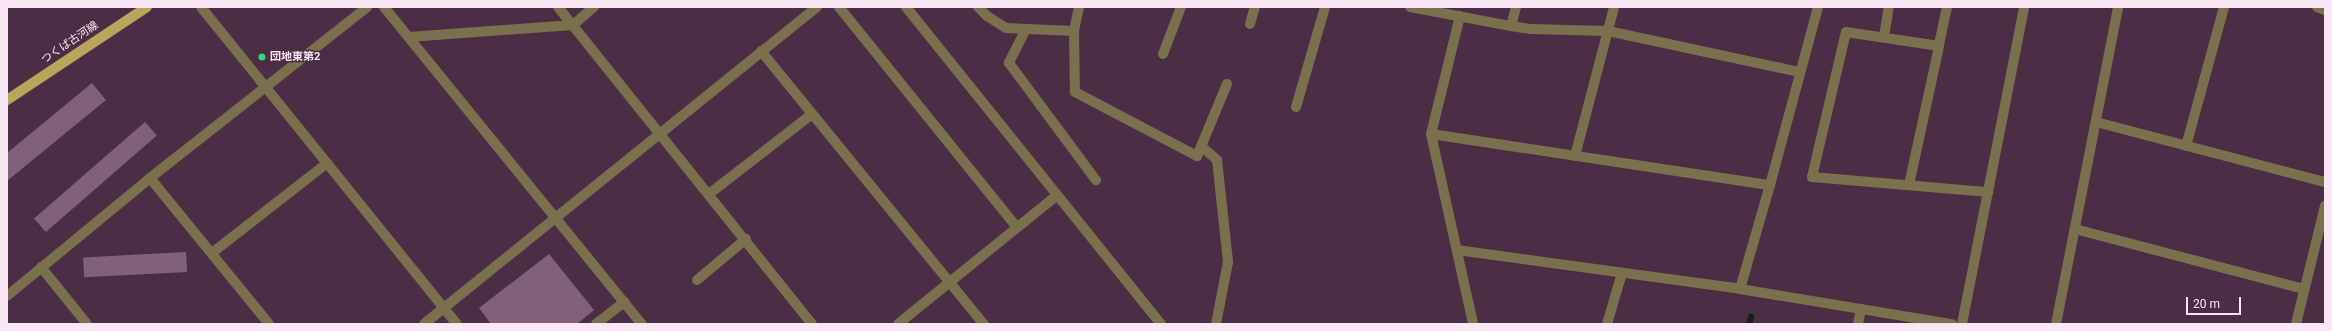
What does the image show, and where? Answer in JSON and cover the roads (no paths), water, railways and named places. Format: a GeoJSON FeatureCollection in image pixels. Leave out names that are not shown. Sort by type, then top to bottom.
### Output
{"type":"FeatureCollection","features":[{"type":"Feature","properties":{"kind":"main road","name":"つくば古河線"},"geometry":{"type":"LineString","coordinates":[[7,100],[146,7]]}},
{"type":"Feature","properties":{"kind":"street"},"geometry":{"type":"LineString","coordinates":[[201,7],[457,324]]}},
{"type":"Feature","properties":{"kind":"street"},"geometry":{"type":"LineString","coordinates":[[9,290],[41,267],[265,86],[367,7]]}},
{"type":"Feature","properties":{"kind":"street"},"geometry":{"type":"LineString","coordinates":[[384,7],[642,324]]}},
{"type":"Feature","properties":{"kind":"street"},"geometry":{"type":"LineString","coordinates":[[558,7],[812,324]]}},
{"type":"Feature","properties":{"kind":"street"},"geometry":{"type":"LineString","coordinates":[[409,37],[573,25],[594,7]]}},
{"type":"Feature","properties":{"kind":"street"},"geometry":{"type":"LineString","coordinates":[[424,324],[557,220],[761,51],[817,7]]}},
{"type":"Feature","properties":{"kind":"street"},"geometry":{"type":"LineString","coordinates":[[839,7],[1016,226]]}},
{"type":"Feature","properties":{"kind":"street"},"geometry":{"type":"LineString","coordinates":[[906,7],[1056,196],[1093,237],[1161,324]]}},
{"type":"Feature","properties":{"kind":"street"},"geometry":{"type":"LineString","coordinates":[[978,7],[986,16],[1006,28],[1074,32]]}},
{"type":"Feature","properties":{"kind":"street"},"geometry":{"type":"LineString","coordinates":[[1079,7],[1074,32],[1075,92],[1197,156],[1227,84]]}},
{"type":"Feature","properties":{"kind":"street"},"geometry":{"type":"LineString","coordinates":[[1163,54],[1181,7]]}},
{"type":"Feature","properties":{"kind":"street"},"geometry":{"type":"LineString","coordinates":[[1250,24],[1255,7]]}},
{"type":"Feature","properties":{"kind":"street"},"geometry":{"type":"LineString","coordinates":[[1296,107],[1325,7]]}},
{"type":"Feature","properties":{"kind":"street"},"geometry":{"type":"LineString","coordinates":[[1410,7],[1432,9],[1460,16],[1531,29],[1608,31],[1799,72]]}},
{"type":"Feature","properties":{"kind":"street"},"geometry":{"type":"LineString","coordinates":[[1511,26],[1516,7]]}},
{"type":"Feature","properties":{"kind":"street"},"geometry":{"type":"LineString","coordinates":[[1575,156],[1614,7]]}},
{"type":"Feature","properties":{"kind":"street"},"geometry":{"type":"LineString","coordinates":[[1740,290],[1818,7]]}},
{"type":"Feature","properties":{"kind":"street"},"geometry":{"type":"LineString","coordinates":[[1884,37],[1889,7]]}},
{"type":"Feature","properties":{"kind":"street"},"geometry":{"type":"LineString","coordinates":[[1909,185],[1947,7]]}},
{"type":"Feature","properties":{"kind":"street"},"geometry":{"type":"LineString","coordinates":[[1962,324],[2024,7]]}},
{"type":"Feature","properties":{"kind":"street"},"geometry":{"type":"LineString","coordinates":[[2056,324],[2118,7]]}},
{"type":"Feature","properties":{"kind":"street"},"geometry":{"type":"LineString","coordinates":[[2186,146],[2224,7]]}},
{"type":"Feature","properties":{"kind":"street"},"geometry":{"type":"LineString","coordinates":[[2317,7],[2325,10]]}},
{"type":"Feature","properties":{"kind":"street"},"geometry":{"type":"LineString","coordinates":[[1460,16],[1431,134],[1473,324]]}},
{"type":"Feature","properties":{"kind":"street"},"geometry":{"type":"LineString","coordinates":[[1026,29],[1009,63],[1096,180]]}},
{"type":"Feature","properties":{"kind":"street"},"geometry":{"type":"LineString","coordinates":[[1939,46],[1846,32],[1812,177],[1988,192]]}},
{"type":"Feature","properties":{"kind":"street"},"geometry":{"type":"LineString","coordinates":[[761,51],[984,324]]}},
{"type":"Feature","properties":{"kind":"street"},"geometry":{"type":"LineString","coordinates":[[709,194],[812,114]]}},
{"type":"Feature","properties":{"kind":"street"},"geometry":{"type":"LineString","coordinates":[[2096,122],[2325,182]]}},
{"type":"Feature","properties":{"kind":"street"},"geometry":{"type":"LineString","coordinates":[[1431,134],[1770,184]]}},
{"type":"Feature","properties":{"kind":"street"},"geometry":{"type":"LineString","coordinates":[[1201,146],[1217,160],[1228,262],[1216,324]]}},
{"type":"Feature","properties":{"kind":"street"},"geometry":{"type":"LineString","coordinates":[[212,253],[327,163]]}},
{"type":"Feature","properties":{"kind":"street"},"geometry":{"type":"LineString","coordinates":[[150,178],[269,324]]}},
{"type":"Feature","properties":{"kind":"street"},"geometry":{"type":"LineString","coordinates":[[898,324],[1016,226],[1056,196]]}},
{"type":"Feature","properties":{"kind":"street"},"geometry":{"type":"LineString","coordinates":[[2296,324],[2325,206]]}},
{"type":"Feature","properties":{"kind":"street"},"geometry":{"type":"LineString","coordinates":[[2075,229],[2304,288]]}},
{"type":"Feature","properties":{"kind":"street"},"geometry":{"type":"LineString","coordinates":[[697,280],[746,240]]}},
{"type":"Feature","properties":{"kind":"street"},"geometry":{"type":"LineString","coordinates":[[1457,250],[1740,290],[1952,324]]}},
{"type":"Feature","properties":{"kind":"street"},"geometry":{"type":"LineString","coordinates":[[41,267],[87,324]]}},
{"type":"Feature","properties":{"kind":"street"},"geometry":{"type":"LineString","coordinates":[[1607,324],[1622,273]]}},
{"type":"Feature","properties":{"kind":"street"},"geometry":{"type":"LineString","coordinates":[[596,324],[624,302]]}},
{"type":"Feature","properties":{"kind":"street"},"geometry":{"type":"LineString","coordinates":[[1858,324],[1861,309]]}},
{"type":"Feature","properties":{"kind":"waterway"},"geometry":{"type":"LineString","coordinates":[[1749,324],[1751,317]]}},
{"type":"Feature","properties":{"kind":"place","name":"団地東第2"},"geometry":{"type":"Point","coordinates":[262,57]}}]}
